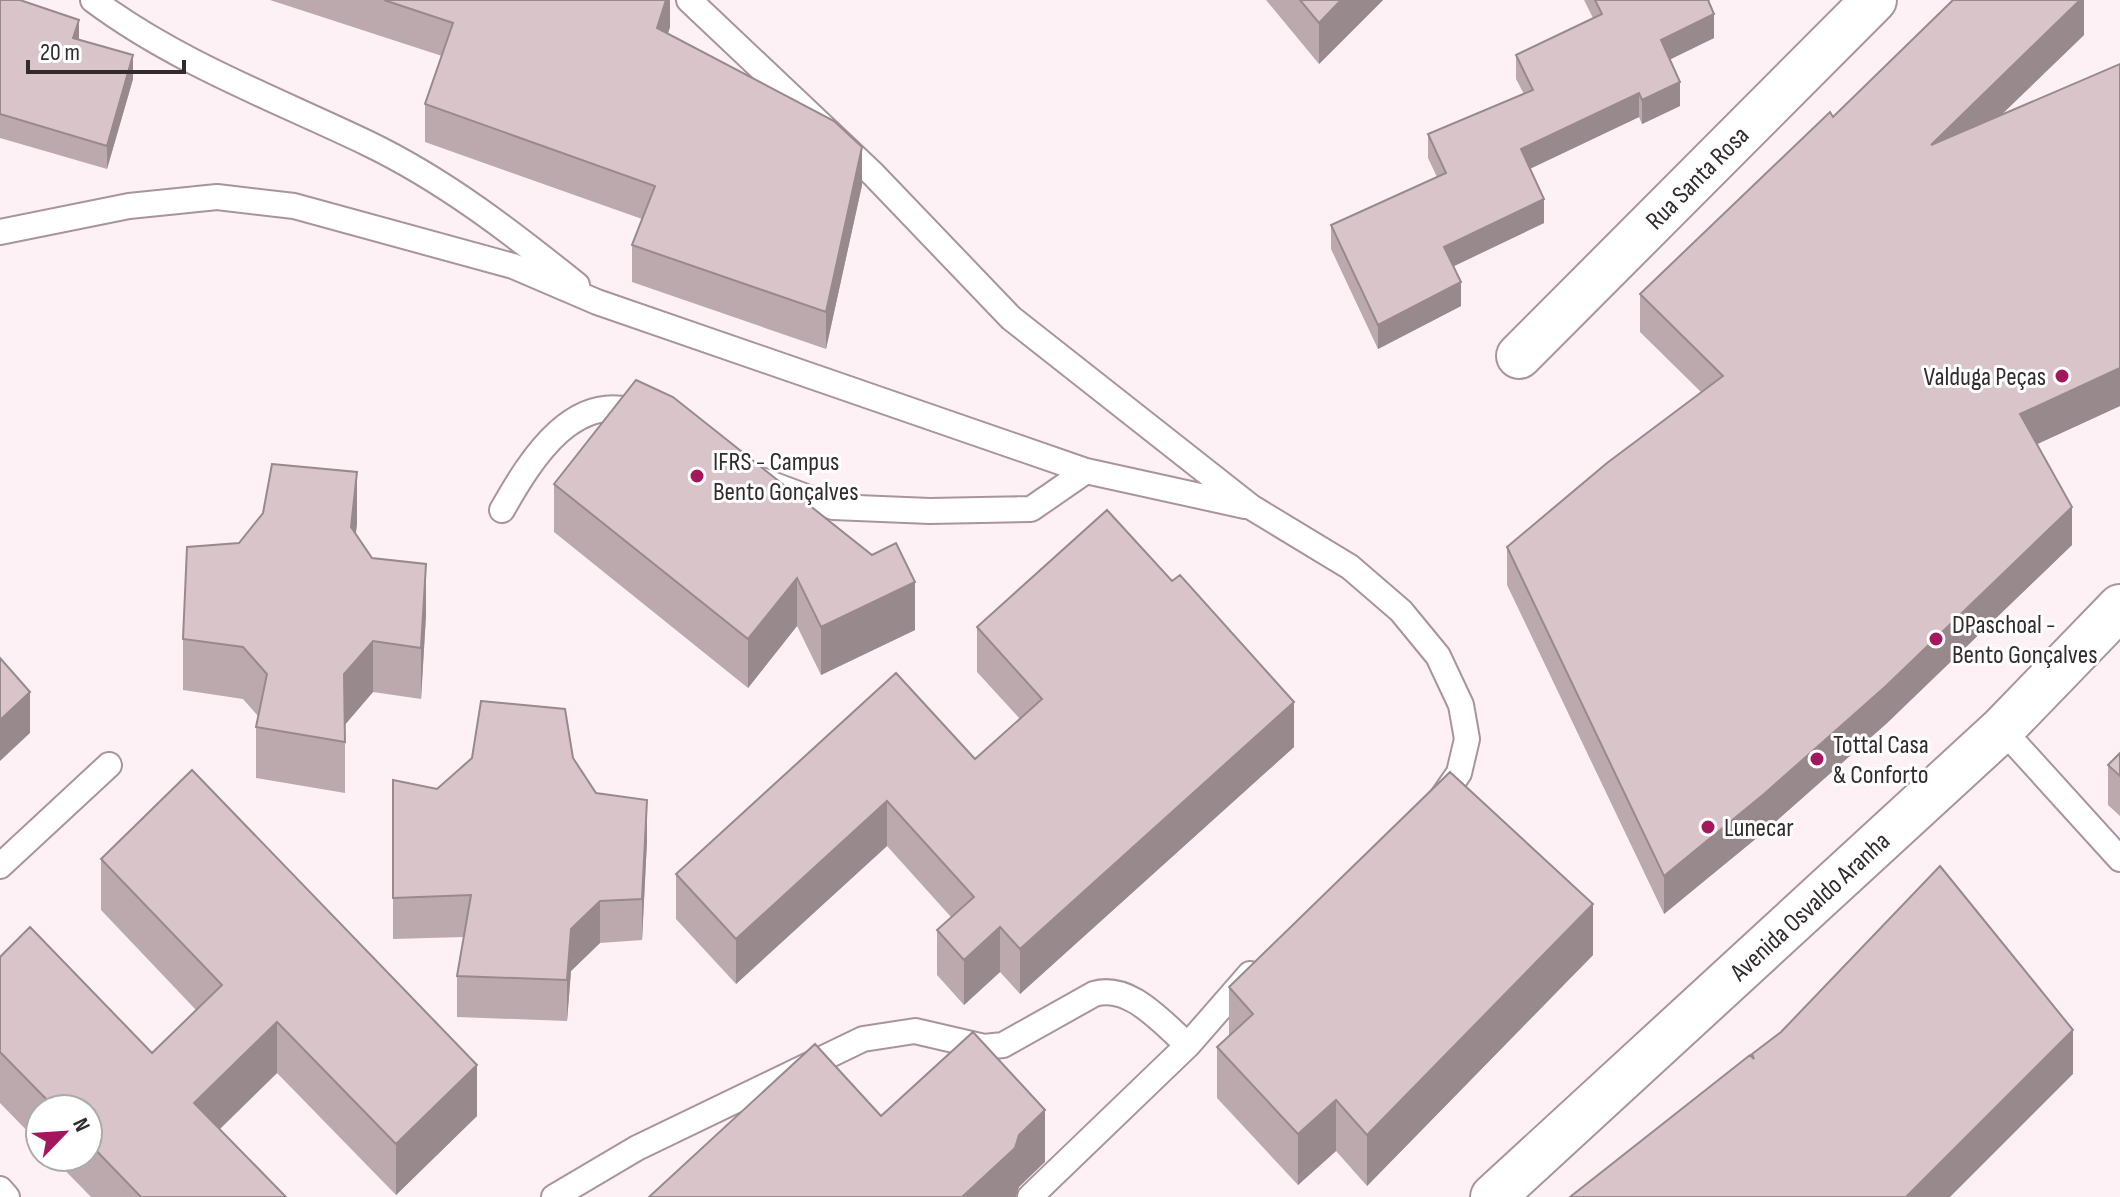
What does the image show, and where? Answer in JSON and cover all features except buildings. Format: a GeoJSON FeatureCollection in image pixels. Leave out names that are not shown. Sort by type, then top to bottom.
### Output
{"type":"FeatureCollection","features":[{"type":"Feature","properties":{"kind":"main road","name":"Rua Santa Rosa"},"geometry":{"type":"LineString","coordinates":[[1519,356],[1874,0]]}},
{"type":"Feature","properties":{"kind":"main road","name":"Avenida Osvaldo Aranha"},"geometry":{"type":"LineString","coordinates":[[1493,1197],[2002,729],[2120,607]]}},
{"type":"Feature","properties":{"kind":"lane"},"geometry":{"type":"LineString","coordinates":[[93,0],[123,22],[215,74],[369,144],[491,215],[597,302]]}},
{"type":"Feature","properties":{"kind":"lane"},"geometry":{"type":"LineString","coordinates":[[689,0],[873,174],[1011,318],[1251,507],[1350,567],[1401,611],[1438,656],[1461,705],[1467,739],[1459,773],[1435,807],[1423,817]]}},
{"type":"Feature","properties":{"kind":"lane"},"geometry":{"type":"LineString","coordinates":[[0,232],[129,206],[217,197],[294,206],[417,237],[513,266],[597,302],[1086,471],[1251,507]]}},
{"type":"Feature","properties":{"kind":"lane"},"geometry":{"type":"LineString","coordinates":[[502,510],[528,464],[549,437],[579,417],[605,408],[631,409],[666,425]]}},
{"type":"Feature","properties":{"kind":"lane"},"geometry":{"type":"LineString","coordinates":[[738,468],[833,507],[930,511],[1031,509],[1086,471]]}},
{"type":"Feature","properties":{"kind":"lane"},"geometry":{"type":"LineString","coordinates":[[2002,729],[2120,859]]}},
{"type":"Feature","properties":{"kind":"lane"},"geometry":{"type":"LineString","coordinates":[[0,866],[109,765]]}},
{"type":"Feature","properties":{"kind":"lane"},"geometry":{"type":"LineString","coordinates":[[1030,1197],[1188,1045],[1261,962]]}},
{"type":"Feature","properties":{"kind":"lane"},"geometry":{"type":"LineString","coordinates":[[554,1197],[637,1148],[863,1039],[885,1033],[915,1031],[984,1047],[1003,1045],[1094,994],[1110,990],[1126,995],[1188,1045]]}},
{"type":"Feature","properties":{"kind":"lane"},"geometry":{"type":"LineString","coordinates":[[0,1189],[7,1197]]}},
{"type":"Feature","properties":{"kind":"place","name":"Valduga Peças"},"geometry":{"type":"Point","coordinates":[2062,376]}},
{"type":"Feature","properties":{"kind":"place","name":"IFRS - Campus Bento Gonçalves"},"geometry":{"type":"Point","coordinates":[697,476]}},
{"type":"Feature","properties":{"kind":"place","name":"DPaschoal - Bento Gonçalves"},"geometry":{"type":"Point","coordinates":[1936,639]}},
{"type":"Feature","properties":{"kind":"place","name":"Tottal Casa & Conforto"},"geometry":{"type":"Point","coordinates":[1817,759]}},
{"type":"Feature","properties":{"kind":"place","name":"Lunecar"},"geometry":{"type":"Point","coordinates":[1708,827]}}]}
